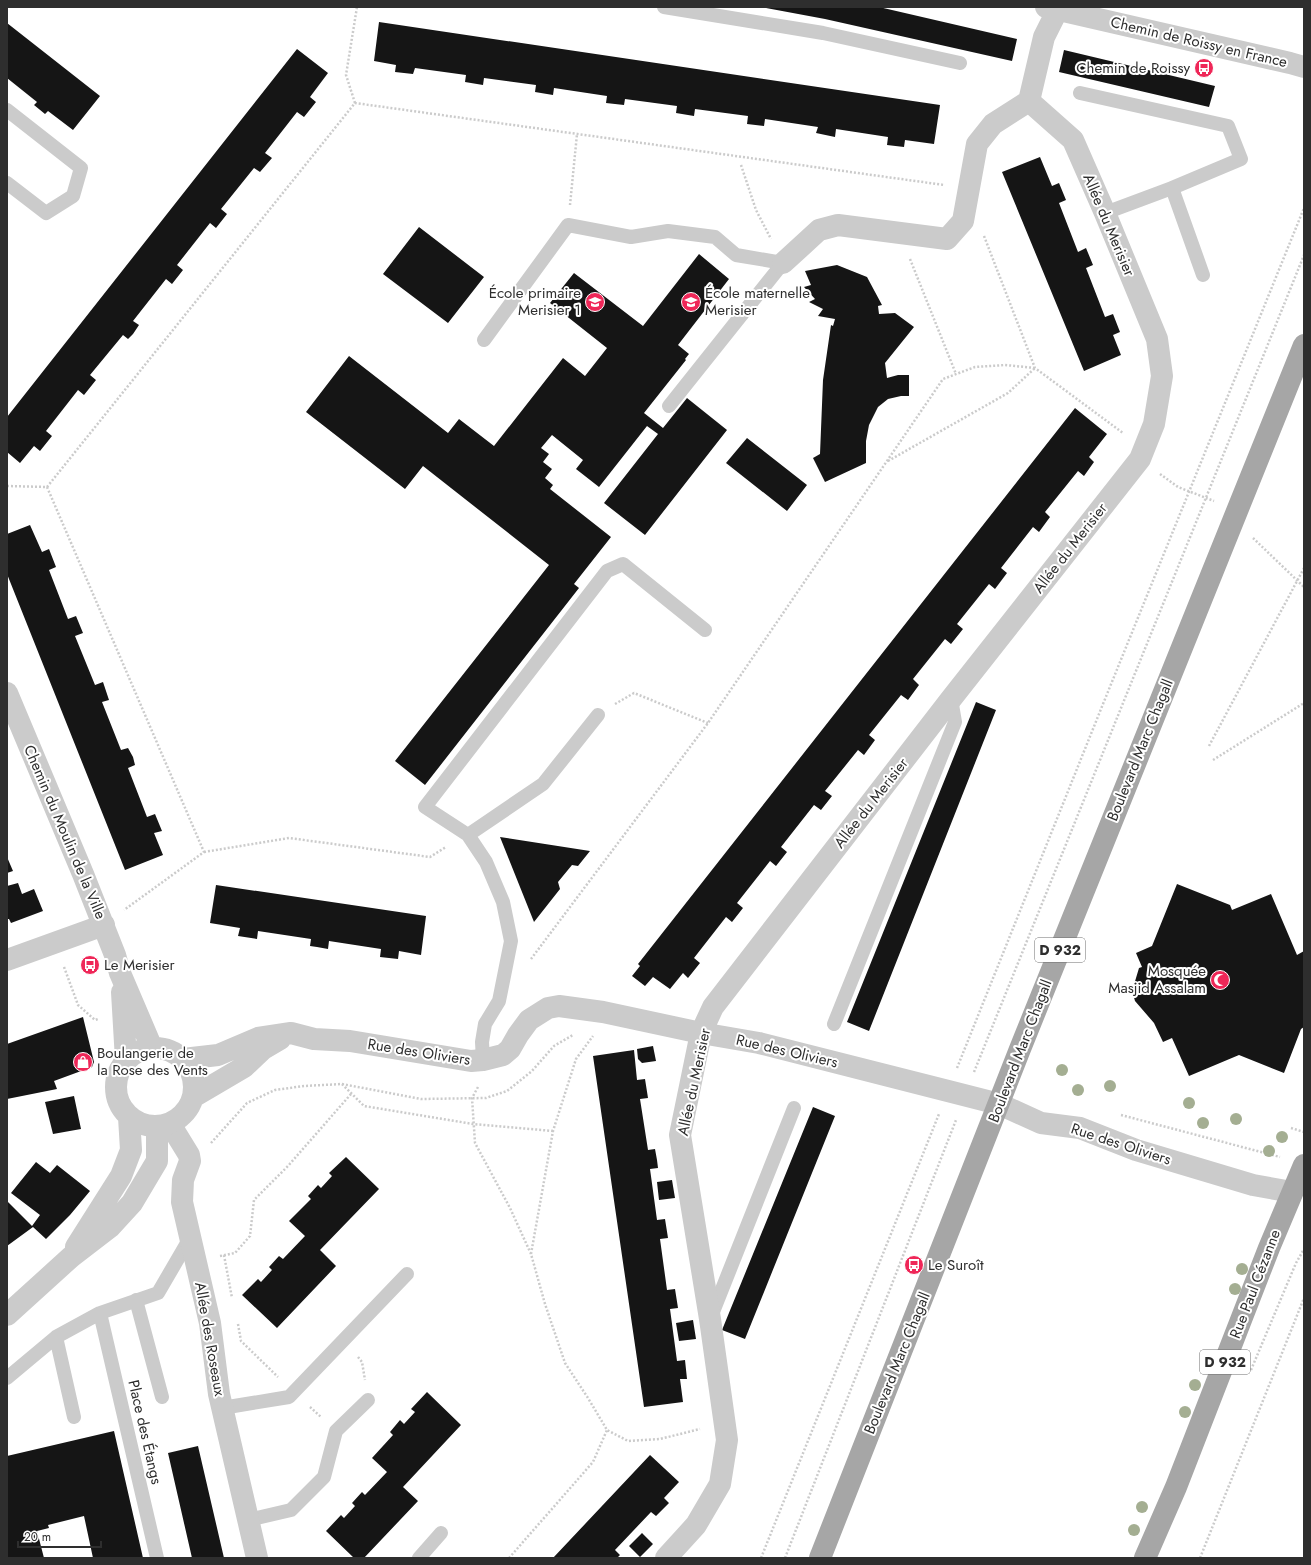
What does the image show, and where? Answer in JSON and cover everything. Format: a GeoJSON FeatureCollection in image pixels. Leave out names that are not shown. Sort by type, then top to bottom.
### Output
{"type":"FeatureCollection","features":[{"type":"Feature","properties":{"kind":"main road","name":"Boulevard Marc Chagall"},"geometry":{"type":"LineString","coordinates":[[820,1558],[999,1104],[1304,344]]}},
{"type":"Feature","properties":{"kind":"main road","name":"Rue Paul Cézanne"},"geometry":{"type":"LineString","coordinates":[[1145,1558],[1298,1193],[1304,1166]]}},
{"type":"Feature","properties":{"kind":"street","name":"Chemin de Roissy en France"},"geometry":{"type":"LineString","coordinates":[[1054,8],[1304,67]]}},
{"type":"Feature","properties":{"kind":"street"},"geometry":{"type":"LineString","coordinates":[[783,263],[819,230],[838,226],[947,239],[963,221],[977,144],[993,124],[1029,101],[1044,37],[1054,8]]}},
{"type":"Feature","properties":{"kind":"street","name":"Allée du Merisier"},"geometry":{"type":"LineString","coordinates":[[666,1558],[696,1525],[720,1484],[726,1440],[710,1319],[680,1135],[701,1033],[713,1007],[1140,459],[1154,424],[1162,376],[1156,340],[1073,140],[1029,101]]}},
{"type":"Feature","properties":{"kind":"street","name":"Chemin du Moulin de la Ville"},"geometry":{"type":"LineString","coordinates":[[7,693],[104,925],[120,973],[152,1048]]}},
{"type":"Feature","properties":{"kind":"street"},"geometry":{"type":"LineString","coordinates":[[7,960],[104,925]]}},
{"type":"Feature","properties":{"kind":"street","name":"Chemin du Moulin de la Ville"},"geometry":{"type":"LineString","coordinates":[[120,973],[126,1060]]}},
{"type":"Feature","properties":{"kind":"street","name":"Rue des Oliviers"},"geometry":{"type":"LineString","coordinates":[[183,1059],[218,1055],[258,1038],[291,1033],[314,1039],[350,1041],[464,1060],[482,1060],[503,1055],[510,1049],[529,1020],[548,1008],[560,1006],[603,1012],[701,1033],[759,1043],[957,1093],[999,1104],[1041,1123],[1080,1128],[1136,1150],[1253,1185],[1298,1193]]}},
{"type":"Feature","properties":{"kind":"street"},"geometry":{"type":"LineString","coordinates":[[193,1097],[244,1067],[263,1049],[291,1033]]}},
{"type":"Feature","properties":{"kind":"street"},"geometry":{"type":"LineString","coordinates":[[152,1048],[169,1050],[183,1059],[191,1071],[194,1084],[193,1097],[188,1108],[180,1118],[163,1125],[147,1126],[129,1117],[121,1108],[116,1096],[115,1083],[119,1071],[126,1060],[133,1054],[152,1048]]}},
{"type":"Feature","properties":{"kind":"street"},"geometry":{"type":"LineString","coordinates":[[71,1257],[86,1230],[121,1176],[131,1150],[129,1117]]}},
{"type":"Feature","properties":{"kind":"street"},"geometry":{"type":"LineString","coordinates":[[7,1315],[71,1257],[110,1227],[132,1203],[157,1160],[163,1125]]}},
{"type":"Feature","properties":{"kind":"street","name":"Allée des Roseaux"},"geometry":{"type":"LineString","coordinates":[[163,1125],[189,1155],[190,1161],[183,1180],[182,1202],[210,1323],[222,1408],[257,1558]]}},
{"type":"Feature","properties":{"kind":"lane"},"geometry":{"type":"LineString","coordinates":[[664,7],[823,33],[960,64]]}},
{"type":"Feature","properties":{"kind":"lane"},"geometry":{"type":"LineString","coordinates":[[1080,93],[1228,126],[1241,159],[1105,214]]}},
{"type":"Feature","properties":{"kind":"lane"},"geometry":{"type":"LineString","coordinates":[[7,110],[81,168],[73,196],[46,212],[7,182]]}},
{"type":"Feature","properties":{"kind":"lane"},"geometry":{"type":"LineString","coordinates":[[1172,188],[1203,275]]}},
{"type":"Feature","properties":{"kind":"lane"},"geometry":{"type":"LineString","coordinates":[[484,340],[568,225],[631,237],[668,231],[715,237],[736,255],[783,263],[669,406]]}},
{"type":"Feature","properties":{"kind":"lane"},"geometry":{"type":"LineString","coordinates":[[482,1060],[482,1042],[485,1024],[499,1001],[511,941],[504,902],[486,862],[468,835],[425,807],[607,571],[623,564],[705,630]]}},
{"type":"Feature","properties":{"kind":"lane"},"geometry":{"type":"LineString","coordinates":[[834,1024],[955,722],[951,700]]}},
{"type":"Feature","properties":{"kind":"lane"},"geometry":{"type":"LineString","coordinates":[[468,835],[544,784],[598,714]]}},
{"type":"Feature","properties":{"kind":"lane"},"geometry":{"type":"LineString","coordinates":[[710,1319],[794,1108]]}},
{"type":"Feature","properties":{"kind":"lane"},"geometry":{"type":"LineString","coordinates":[[7,1378],[56,1337],[100,1313],[158,1293],[190,1238]]}},
{"type":"Feature","properties":{"kind":"lane"},"geometry":{"type":"LineString","coordinates":[[222,1408],[289,1397],[407,1274]]}},
{"type":"Feature","properties":{"kind":"lane"},"geometry":{"type":"LineString","coordinates":[[136,1300],[162,1397]]}},
{"type":"Feature","properties":{"kind":"lane","name":"Place des Étangs"},"geometry":{"type":"LineString","coordinates":[[100,1313],[157,1558]]}},
{"type":"Feature","properties":{"kind":"lane"},"geometry":{"type":"LineString","coordinates":[[56,1337],[74,1417]]}},
{"type":"Feature","properties":{"kind":"lane"},"geometry":{"type":"LineString","coordinates":[[248,1520],[291,1510],[324,1477],[336,1431],[368,1400]]}},
{"type":"Feature","properties":{"kind":"lane"},"geometry":{"type":"LineString","coordinates":[[419,1558],[441,1533]]}},
{"type":"Feature","properties":{"kind":"path"},"geometry":{"type":"LineString","coordinates":[[355,103],[346,75],[357,7]]}},
{"type":"Feature","properties":{"kind":"path"},"geometry":{"type":"LineString","coordinates":[[355,103],[969,188]]}},
{"type":"Feature","properties":{"kind":"path"},"geometry":{"type":"LineString","coordinates":[[48,487],[355,103]]}},
{"type":"Feature","properties":{"kind":"path"},"geometry":{"type":"LineString","coordinates":[[568,225],[577,134]]}},
{"type":"Feature","properties":{"kind":"path"},"geometry":{"type":"LineString","coordinates":[[741,165],[756,210],[783,263]]}},
{"type":"Feature","properties":{"kind":"path"},"geometry":{"type":"LineString","coordinates":[[785,1558],[1103,704],[1304,208]]}},
{"type":"Feature","properties":{"kind":"path"},"geometry":{"type":"LineString","coordinates":[[963,221],[983,232],[1035,368]]}},
{"type":"Feature","properties":{"kind":"path"},"geometry":{"type":"LineString","coordinates":[[900,233],[956,374]]}},
{"type":"Feature","properties":{"kind":"path"},"geometry":{"type":"LineString","coordinates":[[760,1558],[957,1093],[1206,497],[1304,255]]}},
{"type":"Feature","properties":{"kind":"path"},"geometry":{"type":"LineString","coordinates":[[528,963],[708,723],[943,379],[975,367],[1005,365],[1035,368],[1144,449]]}},
{"type":"Feature","properties":{"kind":"path"},"geometry":{"type":"LineString","coordinates":[[886,462],[1008,393],[1035,368]]}},
{"type":"Feature","properties":{"kind":"path"},"geometry":{"type":"LineString","coordinates":[[1164,477],[1178,487],[1206,497],[1237,512]]}},
{"type":"Feature","properties":{"kind":"path"},"geometry":{"type":"LineString","coordinates":[[7,486],[48,487]]}},
{"type":"Feature","properties":{"kind":"path"},"geometry":{"type":"LineString","coordinates":[[48,487],[204,852]]}},
{"type":"Feature","properties":{"kind":"path"},"geometry":{"type":"LineString","coordinates":[[1251,536],[1304,587]]}},
{"type":"Feature","properties":{"kind":"path"},"geometry":{"type":"LineString","coordinates":[[1209,746],[1304,568]]}},
{"type":"Feature","properties":{"kind":"path"},"geometry":{"type":"LineString","coordinates":[[598,714],[634,693],[708,723]]}},
{"type":"Feature","properties":{"kind":"path"},"geometry":{"type":"LineString","coordinates":[[1213,760],[1304,702]]}},
{"type":"Feature","properties":{"kind":"path"},"geometry":{"type":"LineString","coordinates":[[104,925],[204,852],[289,838],[430,857],[468,835]]}},
{"type":"Feature","properties":{"kind":"path"},"geometry":{"type":"LineString","coordinates":[[55,943],[78,1005],[95,1020],[112,1014],[124,1026]]}},
{"type":"Feature","properties":{"kind":"path"},"geometry":{"type":"LineString","coordinates":[[531,1254],[552,1131],[576,1059],[596,1032]]}},
{"type":"Feature","properties":{"kind":"path"},"geometry":{"type":"LineString","coordinates":[[342,1084],[364,1106],[473,1124],[552,1131]]}},
{"type":"Feature","properties":{"kind":"path"},"geometry":{"type":"LineString","coordinates":[[196,1261],[234,1253],[250,1236],[254,1200],[288,1166],[351,1094]]}},
{"type":"Feature","properties":{"kind":"path"},"geometry":{"type":"LineString","coordinates":[[472,1098],[475,1144],[510,1208],[531,1254],[544,1304],[565,1363],[607,1430],[628,1441],[660,1439],[724,1424]]}},
{"type":"Feature","properties":{"kind":"path"},"geometry":{"type":"LineString","coordinates":[[1116,1113],[1281,1157]]}},
{"type":"Feature","properties":{"kind":"path"},"geometry":{"type":"LineString","coordinates":[[1291,1128],[1304,1132]]}},
{"type":"Feature","properties":{"kind":"path"},"geometry":{"type":"LineString","coordinates":[[224,1255],[233,1302]]}},
{"type":"Feature","properties":{"kind":"path"},"geometry":{"type":"LineString","coordinates":[[1200,1558],[1304,1298]]}},
{"type":"Feature","properties":{"kind":"path"},"geometry":{"type":"LineString","coordinates":[[236,1317],[241,1341],[293,1392],[336,1431]]}},
{"type":"Feature","properties":{"kind":"path"},"geometry":{"type":"LineString","coordinates":[[344,1339],[362,1362],[368,1400]]}},
{"type":"Feature","properties":{"kind":"path"},"geometry":{"type":"LineString","coordinates":[[509,1558],[593,1462],[607,1430]]}},
{"type":"Feature","properties":{"kind":"building"},"geometry":{"type":"Polygon","coordinates":[[[760,7],[879,7],[1017,39],[1012,61],[825,19],[760,7]]]}},
{"type":"Feature","properties":{"kind":"building"},"geometry":{"type":"Polygon","coordinates":[[[379,22],[940,105],[934,144],[905,140],[904,147],[887,145],[888,137],[836,129],[835,137],[816,133],[818,127],[765,119],[764,126],[747,124],[748,116],[695,109],[694,116],[676,113],[677,106],[625,99],[624,105],[606,103],[607,96],[554,88],[553,95],[535,92],[536,85],[484,78],[483,85],[465,82],[466,75],[415,68],[413,74],[395,72],[396,65],[374,61],[379,22]]]}},
{"type":"Feature","properties":{"kind":"building"},"geometry":{"type":"Polygon","coordinates":[[[7,23],[100,96],[73,130],[48,111],[45,114],[34,105],[37,102],[7,78],[7,23]]]}},
{"type":"Feature","properties":{"kind":"building"},"geometry":{"type":"Polygon","coordinates":[[[297,49],[328,73],[310,97],[316,102],[304,117],[297,112],[265,153],[272,158],[260,172],[254,168],[221,209],[227,214],[216,228],[210,223],[177,265],[183,270],[172,284],[166,279],[133,321],[139,325],[133,334],[128,339],[123,335],[90,375],[96,380],[84,395],[78,390],[46,431],[52,436],[40,451],[34,446],[20,463],[7,452],[7,417],[297,49]]]}},
{"type":"Feature","properties":{"kind":"building"},"geometry":{"type":"Polygon","coordinates":[[[1064,50],[1215,86],[1209,107],[1059,72],[1064,50]]]}},
{"type":"Feature","properties":{"kind":"building"},"geometry":{"type":"Polygon","coordinates":[[[1040,157],[1052,186],[1059,183],[1066,200],[1059,203],[1078,252],[1086,248],[1093,265],[1086,268],[1105,317],[1113,314],[1120,332],[1113,335],[1121,355],[1084,371],[1002,172],[1040,157]]]}},
{"type":"Feature","properties":{"kind":"building"},"geometry":{"type":"Polygon","coordinates":[[[419,227],[484,277],[448,323],[383,274],[419,227]]]}},
{"type":"Feature","properties":{"kind":"building"},"geometry":{"type":"Polygon","coordinates":[[[699,254],[729,279],[678,345],[689,354],[685,359],[686,360],[644,413],[663,428],[687,398],[727,430],[645,535],[604,503],[658,434],[647,426],[599,487],[576,469],[583,460],[552,435],[541,448],[549,454],[543,462],[552,469],[545,478],[553,485],[550,489],[611,537],[574,584],[579,588],[425,785],[395,761],[549,565],[423,466],[405,489],[306,412],[349,356],[448,433],[459,419],[494,446],[563,358],[585,376],[607,348],[550,303],[574,273],[643,326],[699,254]]]}},
{"type":"Feature","properties":{"kind":"building"},"geometry":{"type":"Polygon","coordinates":[[[837,265],[867,277],[882,305],[878,306],[879,314],[895,313],[914,327],[885,363],[887,378],[898,375],[909,375],[909,396],[888,399],[878,407],[869,425],[866,441],[866,463],[825,482],[813,458],[820,454],[823,380],[831,325],[833,326],[835,319],[818,316],[823,309],[809,302],[815,299],[804,287],[811,285],[805,271],[837,265]]]}},
{"type":"Feature","properties":{"kind":"building"},"geometry":{"type":"Polygon","coordinates":[[[1075,408],[1107,434],[1089,457],[1094,462],[1084,476],[1078,471],[1045,512],[1050,517],[1039,532],[1033,527],[1001,568],[1007,573],[995,589],[989,584],[957,624],[963,629],[951,644],[945,639],[913,679],[919,685],[908,700],[901,695],[869,735],[875,740],[864,755],[858,750],[825,791],[832,796],[821,810],[814,805],[781,847],[787,852],[776,866],[770,861],[737,903],[743,908],[732,922],[726,917],[694,958],[700,963],[688,978],[683,973],[670,989],[653,977],[645,986],[632,976],[640,966],[638,964],[1075,408]]]}},
{"type":"Feature","properties":{"kind":"building"},"geometry":{"type":"Polygon","coordinates":[[[747,438],[807,485],[787,511],[726,463],[747,438]]]}},
{"type":"Feature","properties":{"kind":"building"},"geometry":{"type":"Polygon","coordinates":[[[30,525],[42,552],[49,549],[56,567],[49,570],[68,619],[76,616],[83,633],[75,636],[95,685],[103,682],[109,700],[102,702],[121,750],[128,748],[133,757],[135,765],[128,768],[147,817],[155,814],[162,831],[154,833],[163,855],[125,870],[7,574],[7,534],[30,525]]]}},
{"type":"Feature","properties":{"kind":"building"},"geometry":{"type":"Polygon","coordinates":[[[976,702],[996,710],[869,1031],[847,1022],[976,702]]]}},
{"type":"Feature","properties":{"kind":"building"},"geometry":{"type":"Polygon","coordinates":[[[500,837],[590,851],[578,866],[572,865],[558,882],[560,889],[534,922],[500,837]]]}},
{"type":"Feature","properties":{"kind":"building"},"geometry":{"type":"Polygon","coordinates":[[[7,857],[13,871],[7,873],[7,857]]]}},
{"type":"Feature","properties":{"kind":"building"},"geometry":{"type":"Polygon","coordinates":[[[18,883],[22,894],[34,889],[43,911],[11,923],[9,919],[7,919],[7,886],[18,883]]]}},
{"type":"Feature","properties":{"kind":"building","name":"Mosquée Masjid Assalam"},"geometry":{"type":"Polygon","coordinates":[[[1177,884],[1230,905],[1232,910],[1271,894],[1297,955],[1304,951],[1304,1027],[1301,1029],[1284,1073],[1239,1055],[1189,1076],[1172,1038],[1163,1042],[1154,1023],[1135,1001],[1133,988],[1139,968],[1142,967],[1136,953],[1152,946],[1177,884]]]}},
{"type":"Feature","properties":{"kind":"building"},"geometry":{"type":"Polygon","coordinates":[[[216,885],[426,916],[421,955],[399,951],[398,959],[380,957],[381,949],[329,941],[328,949],[310,946],[311,939],[258,931],[257,939],[238,936],[240,928],[210,923],[216,885]]]}},
{"type":"Feature","properties":{"kind":"building"},"geometry":{"type":"Polygon","coordinates":[[[83,1017],[94,1062],[92,1067],[54,1081],[57,1089],[7,1099],[7,1044],[83,1017]]]}},
{"type":"Feature","properties":{"kind":"building"},"geometry":{"type":"Polygon","coordinates":[[[653,1046],[656,1061],[642,1063],[638,1059],[637,1049],[653,1046]]]}},
{"type":"Feature","properties":{"kind":"building"},"geometry":{"type":"Polygon","coordinates":[[[634,1050],[637,1080],[645,1079],[648,1098],[640,1099],[648,1150],[655,1149],[657,1160],[658,1168],[650,1169],[657,1220],[665,1219],[668,1238],[660,1239],[667,1290],[675,1289],[678,1308],[670,1309],[677,1361],[685,1360],[687,1379],[680,1379],[683,1402],[644,1407],[593,1056],[634,1050]]]}},
{"type":"Feature","properties":{"kind":"building"},"geometry":{"type":"Polygon","coordinates":[[[74,1096],[81,1129],[53,1134],[45,1102],[74,1096]]]}},
{"type":"Feature","properties":{"kind":"building"},"geometry":{"type":"Polygon","coordinates":[[[813,1107],[835,1116],[745,1339],[722,1330],[813,1107]]]}},
{"type":"Feature","properties":{"kind":"building"},"geometry":{"type":"Polygon","coordinates":[[[346,1157],[379,1189],[320,1250],[336,1266],[277,1328],[242,1295],[258,1279],[261,1282],[272,1270],[269,1267],[279,1256],[283,1259],[305,1236],[289,1221],[311,1199],[308,1196],[318,1185],[321,1188],[332,1176],[329,1173],[346,1157]]]}},
{"type":"Feature","properties":{"kind":"building"},"geometry":{"type":"Polygon","coordinates":[[[36,1162],[50,1173],[57,1165],[90,1191],[70,1215],[46,1239],[33,1227],[7,1246],[7,1201],[32,1226],[40,1215],[11,1193],[36,1162]]]}},
{"type":"Feature","properties":{"kind":"building"},"geometry":{"type":"Polygon","coordinates":[[[672,1180],[675,1198],[659,1200],[657,1182],[672,1180]]]}},
{"type":"Feature","properties":{"kind":"building"},"geometry":{"type":"Polygon","coordinates":[[[693,1320],[696,1339],[679,1341],[676,1323],[693,1320]]]}},
{"type":"Feature","properties":{"kind":"building"},"geometry":{"type":"Polygon","coordinates":[[[427,1392],[461,1425],[403,1487],[418,1501],[364,1558],[354,1558],[326,1531],[341,1515],[344,1518],[355,1506],[352,1503],[362,1492],[365,1495],[387,1472],[372,1458],[393,1435],[390,1432],[400,1420],[404,1424],[415,1412],[411,1409],[427,1392]]]}},
{"type":"Feature","properties":{"kind":"building"},"geometry":{"type":"Polygon","coordinates":[[[114,1431],[143,1558],[93,1558],[84,1516],[48,1525],[49,1528],[37,1531],[44,1558],[7,1558],[7,1456],[114,1431]]]}},
{"type":"Feature","properties":{"kind":"building"},"geometry":{"type":"Polygon","coordinates":[[[198,1446],[224,1558],[192,1558],[168,1453],[198,1446]]]}},
{"type":"Feature","properties":{"kind":"building"},"geometry":{"type":"Polygon","coordinates":[[[650,1455],[679,1482],[664,1498],[669,1503],[656,1516],[651,1512],[615,1550],[620,1555],[617,1558],[553,1558],[650,1455]]]}},
{"type":"Feature","properties":{"kind":"building"},"geometry":{"type":"Polygon","coordinates":[[[642,1533],[653,1544],[640,1557],[629,1546],[642,1533]]]}},
{"type":"Feature","properties":{"kind":"place","name":"Chemin de Roissy"},"geometry":{"type":"Point","coordinates":[1204,68]}},
{"type":"Feature","properties":{"kind":"place","name":"École primaire Merisier 1"},"geometry":{"type":"Point","coordinates":[595,302]}},
{"type":"Feature","properties":{"kind":"place","name":"École maternelle Merisier"},"geometry":{"type":"Point","coordinates":[691,302]}},
{"type":"Feature","properties":{"kind":"place","name":"Le Merisier"},"geometry":{"type":"Point","coordinates":[90,965]}},
{"type":"Feature","properties":{"kind":"place","name":"Mosquée Masjid Assalam"},"geometry":{"type":"Point","coordinates":[1220,980]}},
{"type":"Feature","properties":{"kind":"place","name":"Boulangerie de la Rose des Vents"},"geometry":{"type":"Point","coordinates":[83,1062]}},
{"type":"Feature","properties":{"kind":"place","name":"Le Suroît"},"geometry":{"type":"Point","coordinates":[914,1265]}}]}
